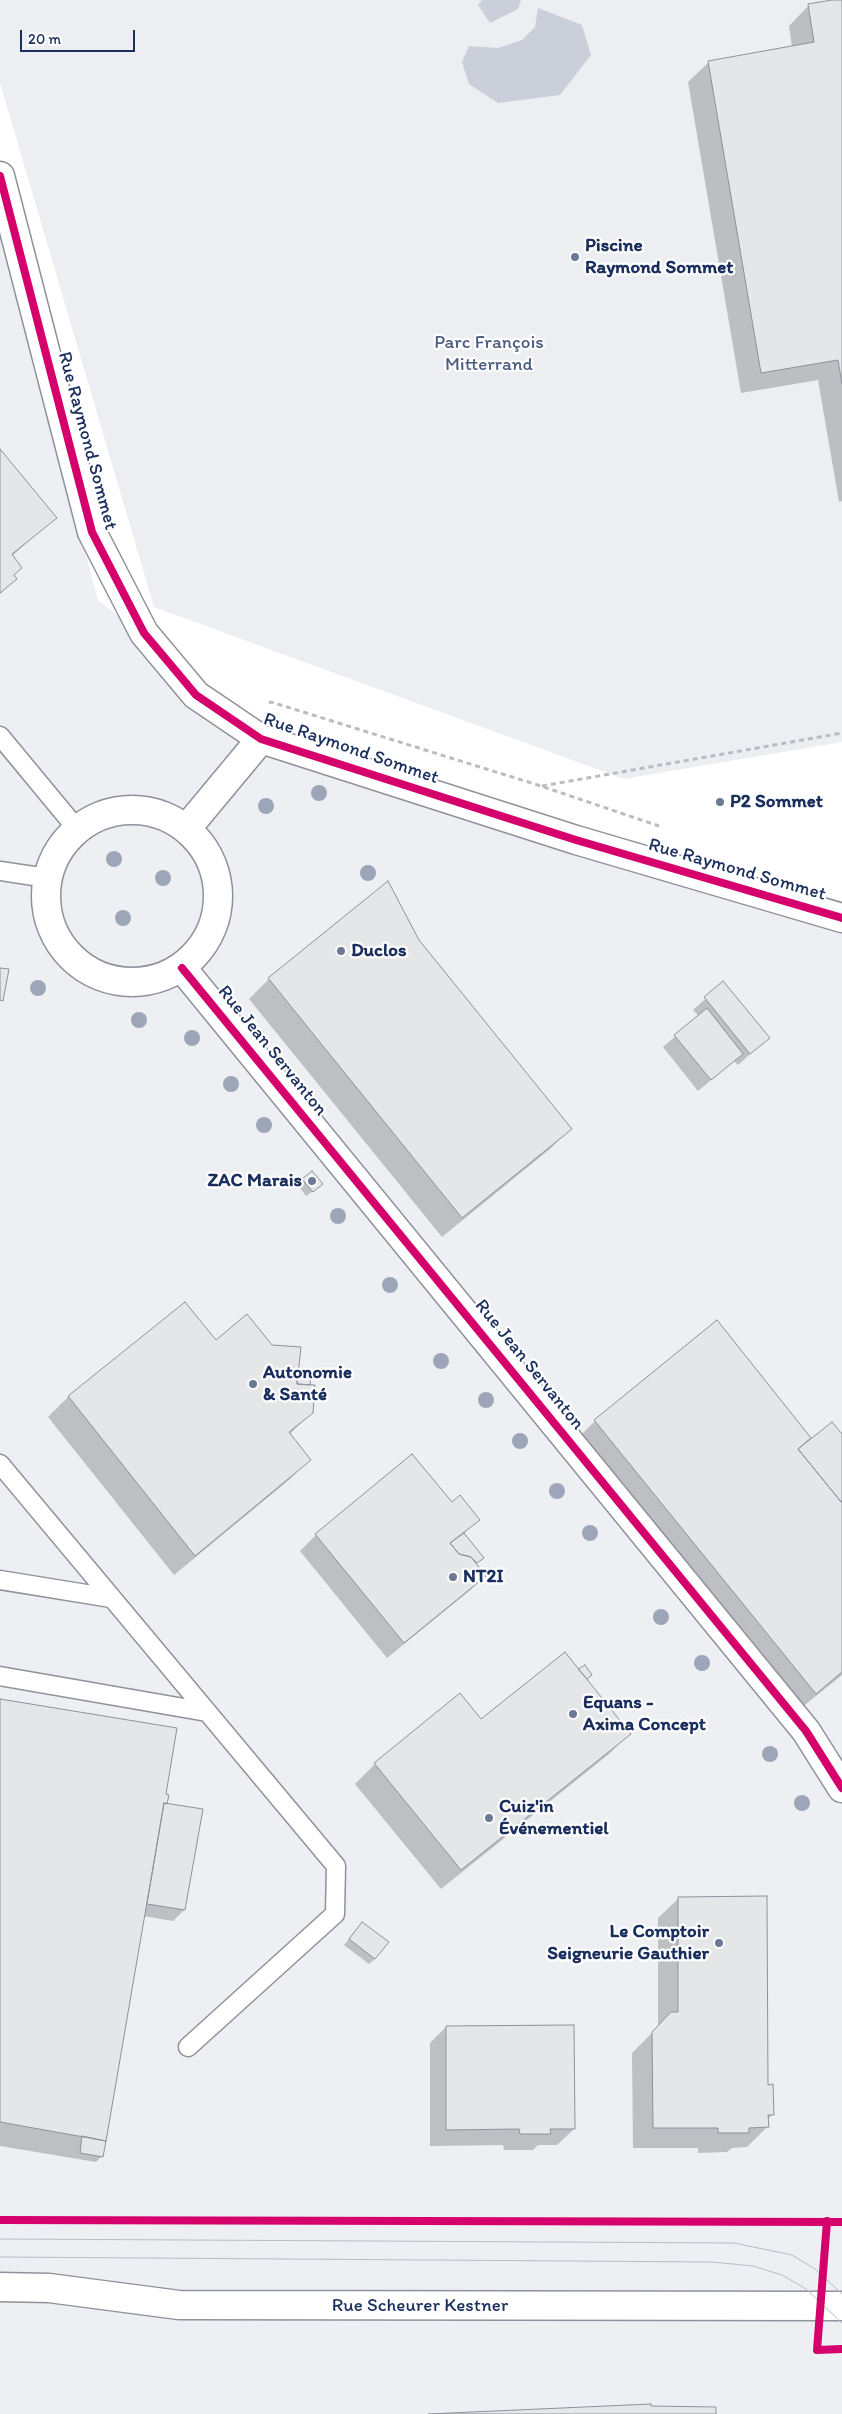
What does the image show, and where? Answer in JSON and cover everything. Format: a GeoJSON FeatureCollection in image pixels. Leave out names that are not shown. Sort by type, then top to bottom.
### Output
{"type":"FeatureCollection","features":[{"type":"Feature","properties":{"kind":"street","name":"Rue Raymond Sommet"},"geometry":{"type":"LineString","coordinates":[[0,176],[92,532],[144,633],[196,695],[261,739],[576,840],[842,918]]}},
{"type":"Feature","properties":{"kind":"street"},"geometry":{"type":"LineString","coordinates":[[187,828],[261,739]]}},
{"type":"Feature","properties":{"kind":"street"},"geometry":{"type":"LineString","coordinates":[[132,809],[161,814],[187,828],[205,848],[216,872],[219,899],[214,926],[201,949],[182,968],[155,980],[125,982],[97,975],[72,959],[54,936],[46,908],[47,878],[58,850],[77,829],[103,814],[132,809]]}},
{"type":"Feature","properties":{"kind":"street","name":"Rue Jean Servanton"},"geometry":{"type":"LineString","coordinates":[[182,968],[806,1731],[842,1788]]}},
{"type":"Feature","properties":{"kind":"street","name":"Rue Scheurer Kestner"},"geometry":{"type":"LineString","coordinates":[[0,2287],[49,2288],[180,2305],[842,2306]]}},
{"type":"Feature","properties":{"kind":"lane"},"geometry":{"type":"LineString","coordinates":[[0,736],[77,829]]}},
{"type":"Feature","properties":{"kind":"lane"},"geometry":{"type":"LineString","coordinates":[[0,871],[47,878]]}},
{"type":"Feature","properties":{"kind":"lane"},"geometry":{"type":"LineString","coordinates":[[0,1464],[336,1866],[335,1914],[188,2047]]}},
{"type":"Feature","properties":{"kind":"lane"},"geometry":{"type":"LineString","coordinates":[[0,1580],[111,1598]]}},
{"type":"Feature","properties":{"kind":"lane"},"geometry":{"type":"LineString","coordinates":[[0,1676],[208,1712]]}},
{"type":"Feature","properties":{"kind":"path"},"geometry":{"type":"LineString","coordinates":[[238,723],[271,702],[541,786],[659,826]]}},
{"type":"Feature","properties":{"kind":"path"},"geometry":{"type":"LineString","coordinates":[[541,786],[842,733]]}},
{"type":"Feature","properties":{"kind":"shaded area"},"geometry":{"type":"Polygon","coordinates":[[[482,0],[521,0],[518,9],[490,23],[478,5],[482,0]]]}},
{"type":"Feature","properties":{"kind":"shaded area"},"geometry":{"type":"Polygon","coordinates":[[[538,8],[582,25],[591,55],[560,95],[498,103],[469,84],[462,62],[469,46],[498,48],[522,40],[535,27],[538,8]]]}},
{"type":"Feature","properties":{"kind":"shaded area"},"geometry":{"type":"Polygon","coordinates":[[[0,235],[98,600],[279,744],[842,901],[842,2414],[0,2414],[0,235]]]}},
{"type":"Feature","properties":{"kind":"green space","name":"Parc François Mitterrand"},"geometry":{"type":"Polygon","coordinates":[[[0,0],[842,0],[842,742],[624,779],[154,607],[0,83],[0,0]]]}},
{"type":"Feature","properties":{"kind":"building"},"geometry":{"type":"Polygon","coordinates":[[[842,0],[842,384],[838,360],[761,373],[708,61],[814,42],[808,4],[842,0]]]}},
{"type":"Feature","properties":{"kind":"building"},"geometry":{"type":"Polygon","coordinates":[[[0,449],[57,518],[12,554],[22,568],[14,575],[17,579],[0,593],[0,449]]]}},
{"type":"Feature","properties":{"kind":"building"},"geometry":{"type":"Polygon","coordinates":[[[388,881],[419,940],[572,1129],[462,1218],[268,978],[388,881]]]}},
{"type":"Feature","properties":{"kind":"building"},"geometry":{"type":"Polygon","coordinates":[[[0,968],[9,969],[3,1001],[0,1000],[0,968]]]}},
{"type":"Feature","properties":{"kind":"building"},"geometry":{"type":"Polygon","coordinates":[[[723,981],[770,1038],[750,1054],[704,997],[723,981]]]}},
{"type":"Feature","properties":{"kind":"building"},"geometry":{"type":"Polygon","coordinates":[[[707,1008],[743,1054],[711,1080],[674,1035],[707,1008]]]}},
{"type":"Feature","properties":{"kind":"building","name":"ZAC Marais"},"geometry":{"type":"Polygon","coordinates":[[[312,1171],[323,1184],[313,1192],[302,1179],[312,1171]]]}},
{"type":"Feature","properties":{"kind":"building"},"geometry":{"type":"Polygon","coordinates":[[[185,1302],[216,1340],[247,1314],[272,1345],[301,1347],[297,1384],[315,1385],[313,1413],[289,1432],[311,1460],[195,1556],[68,1396],[185,1302]]]}},
{"type":"Feature","properties":{"kind":"building"},"geometry":{"type":"Polygon","coordinates":[[[717,1320],[811,1438],[798,1449],[842,1503],[842,1672],[816,1694],[594,1420],[717,1320]]]}},
{"type":"Feature","properties":{"kind":"building"},"geometry":{"type":"Polygon","coordinates":[[[298,1369],[311,1370],[310,1385],[297,1384],[298,1369]]]}},
{"type":"Feature","properties":{"kind":"building"},"geometry":{"type":"Polygon","coordinates":[[[832,1422],[842,1434],[842,1503],[798,1449],[832,1422]]]}},
{"type":"Feature","properties":{"kind":"building"},"geometry":{"type":"Polygon","coordinates":[[[412,1454],[452,1502],[460,1495],[480,1520],[450,1543],[459,1554],[471,1557],[486,1576],[404,1643],[315,1534],[412,1454]]]}},
{"type":"Feature","properties":{"kind":"building"},"geometry":{"type":"Polygon","coordinates":[[[464,1533],[484,1558],[477,1563],[471,1557],[459,1554],[450,1543],[464,1533]]]}},
{"type":"Feature","properties":{"kind":"building"},"geometry":{"type":"Polygon","coordinates":[[[565,1652],[631,1734],[461,1870],[374,1763],[460,1693],[481,1719],[565,1652]]]}},
{"type":"Feature","properties":{"kind":"building"},"geometry":{"type":"Polygon","coordinates":[[[585,1665],[592,1675],[587,1679],[578,1669],[585,1665]]]}},
{"type":"Feature","properties":{"kind":"building"},"geometry":{"type":"Polygon","coordinates":[[[0,1699],[177,1728],[166,1794],[169,1795],[167,1804],[164,1803],[106,2141],[0,2122],[0,1699]]]}},
{"type":"Feature","properties":{"kind":"building"},"geometry":{"type":"Polygon","coordinates":[[[164,1803],[203,1809],[185,1910],[147,1904],[164,1803]]]}},
{"type":"Feature","properties":{"kind":"building"},"geometry":{"type":"Polygon","coordinates":[[[767,1896],[768,2085],[773,2084],[774,2115],[768,2115],[769,2127],[749,2128],[749,2133],[718,2133],[718,2128],[653,2128],[652,2032],[671,2012],[678,2012],[678,1897],[767,1896]]]}},
{"type":"Feature","properties":{"kind":"building"},"geometry":{"type":"Polygon","coordinates":[[[362,1922],[389,1942],[375,1959],[349,1939],[362,1922]]]}},
{"type":"Feature","properties":{"kind":"building"},"geometry":{"type":"Polygon","coordinates":[[[574,2025],[575,2129],[550,2129],[551,2134],[520,2134],[519,2129],[446,2130],[446,2026],[574,2025]]]}},
{"type":"Feature","properties":{"kind":"building"},"geometry":{"type":"Polygon","coordinates":[[[82,2136],[106,2141],[103,2157],[80,2153],[82,2136]]]}},
{"type":"Feature","properties":{"kind":"building"},"geometry":{"type":"Polygon","coordinates":[[[651,2404],[651,2406],[716,2407],[716,2414],[428,2414],[651,2404]]]}},
{"type":"Feature","properties":{"kind":"tram line"},"geometry":{"type":"LineString","coordinates":[[0,2239],[734,2243],[792,2255],[815,2269],[842,2294]]}},
{"type":"Feature","properties":{"kind":"tram line"},"geometry":{"type":"LineString","coordinates":[[0,2257],[712,2262],[753,2266],[782,2275],[806,2289],[842,2323]]}},
{"type":"Feature","properties":{"kind":"cycle path"},"geometry":{"type":"LineString","coordinates":[[0,176],[92,532],[144,633],[196,695],[261,739],[576,840],[842,918]]}},
{"type":"Feature","properties":{"kind":"cycle path"},"geometry":{"type":"LineString","coordinates":[[182,968],[806,1731],[842,1788]]}},
{"type":"Feature","properties":{"kind":"cycle path"},"geometry":{"type":"LineString","coordinates":[[0,2220],[842,2222]]}},
{"type":"Feature","properties":{"kind":"cycle path"},"geometry":{"type":"LineString","coordinates":[[827,2221],[817,2350],[842,2349]]}},
{"type":"Feature","properties":{"kind":"place","name":"Piscine Raymond Sommet"},"geometry":{"type":"Point","coordinates":[575,257]}},
{"type":"Feature","properties":{"kind":"place","name":"P2 Sommet"},"geometry":{"type":"Point","coordinates":[720,802]}},
{"type":"Feature","properties":{"kind":"place","name":"Duclos"},"geometry":{"type":"Point","coordinates":[341,951]}},
{"type":"Feature","properties":{"kind":"place","name":"ZAC Marais"},"geometry":{"type":"Point","coordinates":[312,1181]}},
{"type":"Feature","properties":{"kind":"place","name":"Autonomie & Santé"},"geometry":{"type":"Point","coordinates":[253,1384]}},
{"type":"Feature","properties":{"kind":"place","name":"NT2I"},"geometry":{"type":"Point","coordinates":[453,1577]}},
{"type":"Feature","properties":{"kind":"place","name":"Equans - Axima Concept"},"geometry":{"type":"Point","coordinates":[573,1714]}},
{"type":"Feature","properties":{"kind":"place","name":"Cuiz'in Événementiel"},"geometry":{"type":"Point","coordinates":[489,1818]}},
{"type":"Feature","properties":{"kind":"place","name":"Le Comptoir Seigneurie Gauthier"},"geometry":{"type":"Point","coordinates":[719,1943]}}]}
